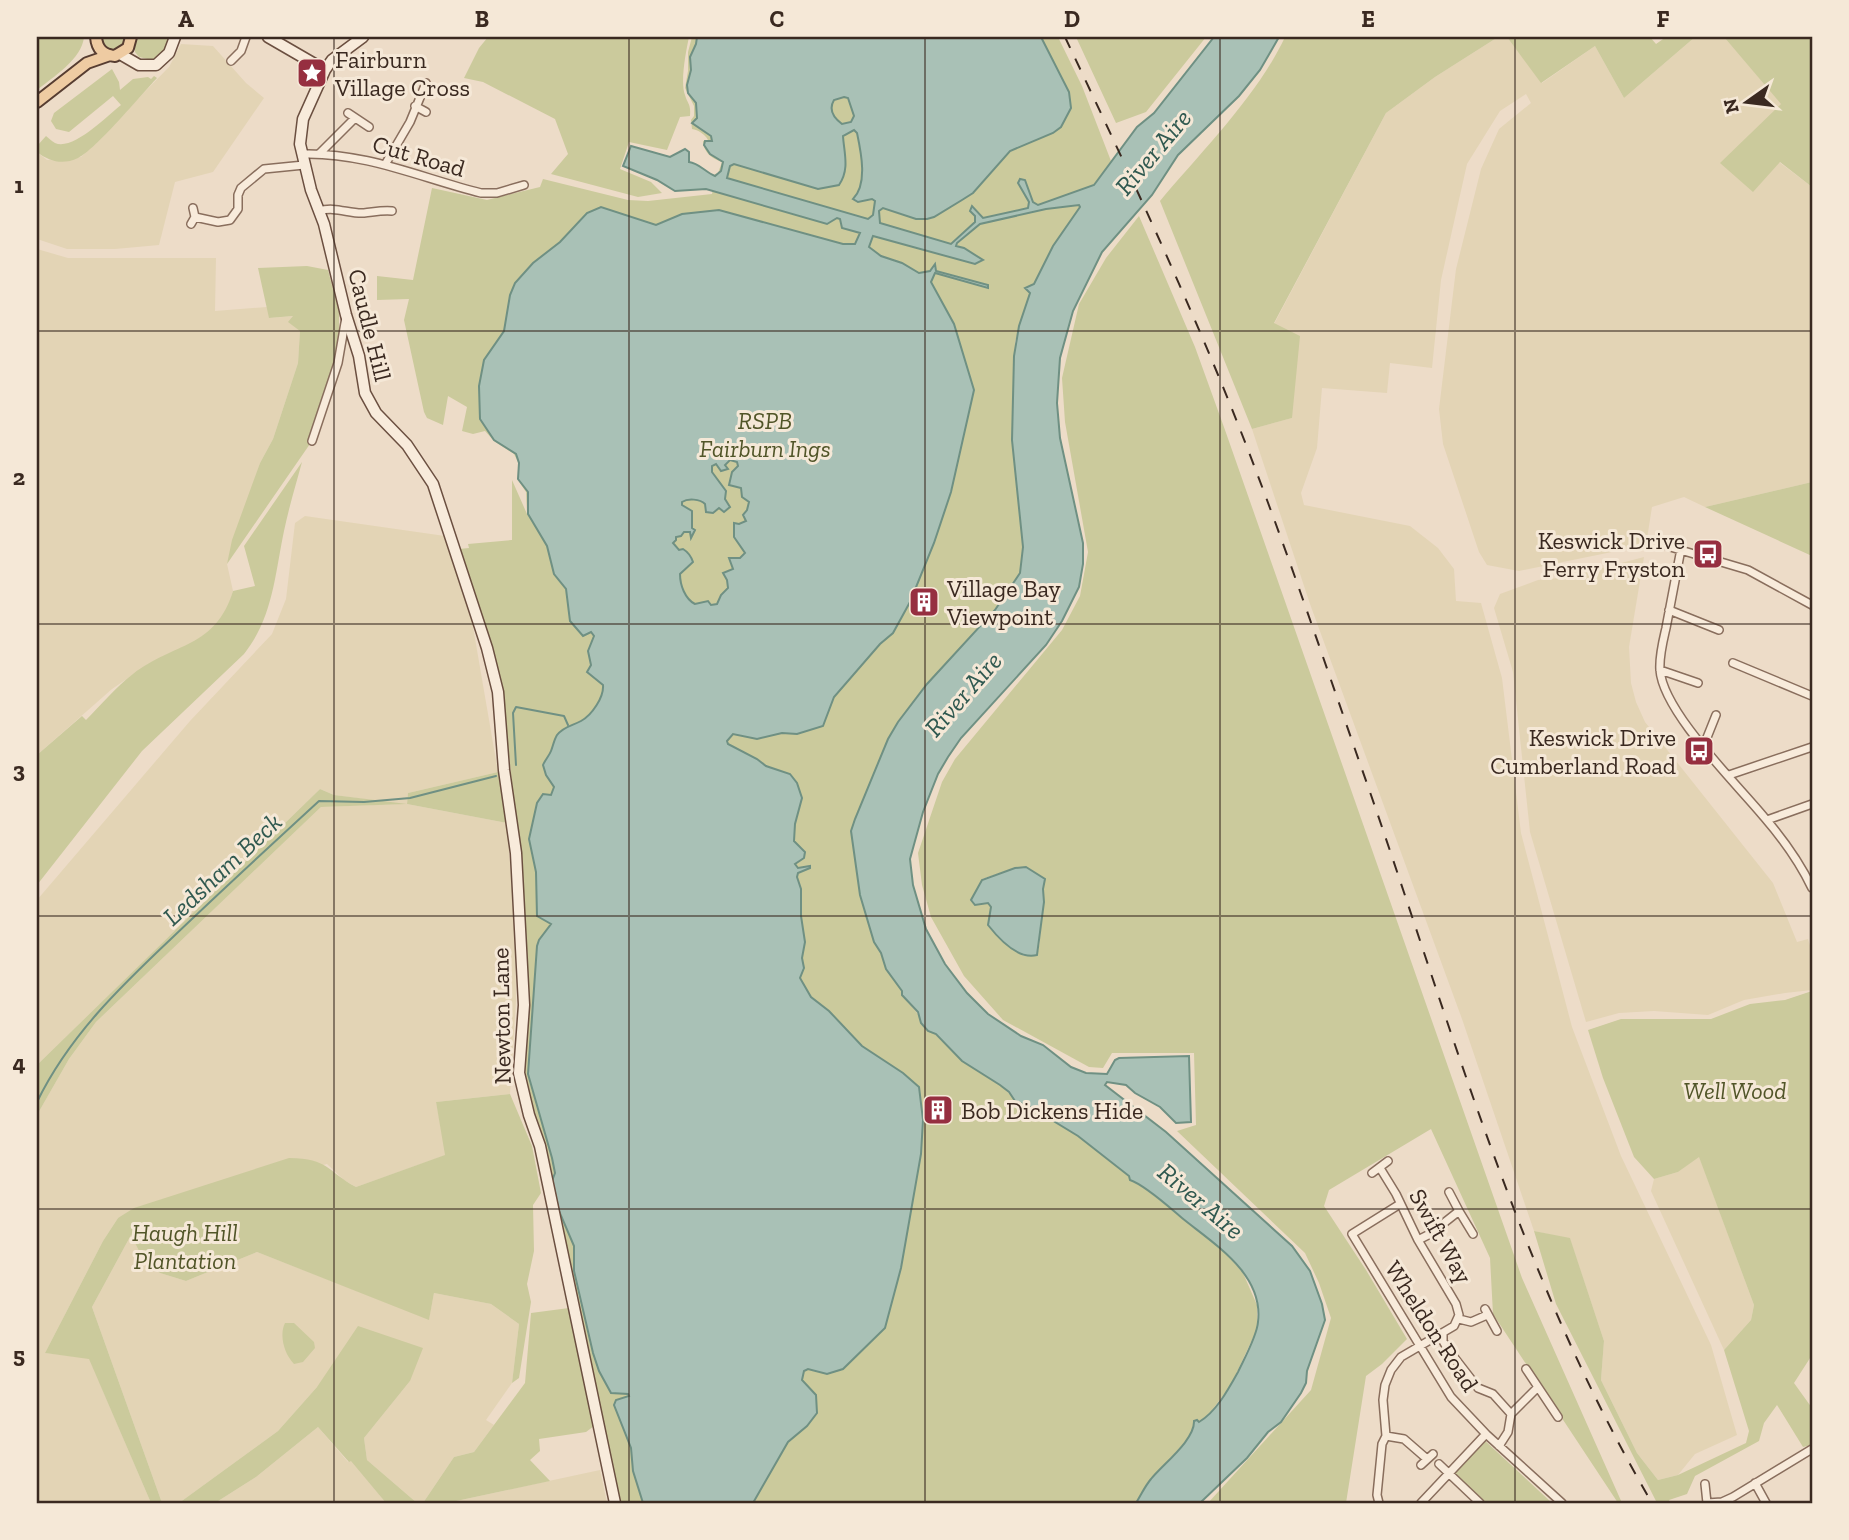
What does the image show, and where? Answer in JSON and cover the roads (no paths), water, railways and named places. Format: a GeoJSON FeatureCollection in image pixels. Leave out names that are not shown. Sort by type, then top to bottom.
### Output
{"type":"FeatureCollection","features":[{"type":"Feature","properties":{"kind":"main road"},"geometry":{"type":"LineString","coordinates":[[96,40],[104,53],[122,49]]}},
{"type":"Feature","properties":{"kind":"main road"},"geometry":{"type":"LineString","coordinates":[[87,64],[96,40]]}},
{"type":"Feature","properties":{"kind":"main road"},"geometry":{"type":"LineString","coordinates":[[37,103],[87,64],[122,49]]}},
{"type":"Feature","properties":{"kind":"street"},"geometry":{"type":"LineString","coordinates":[[122,49],[139,65],[156,65],[169,53],[175,37]]}},
{"type":"Feature","properties":{"kind":"street"},"geometry":{"type":"LineString","coordinates":[[231,61],[241,51],[246,37]]}},
{"type":"Feature","properties":{"kind":"street"},"geometry":{"type":"LineString","coordinates":[[268,37],[326,70],[332,60],[363,37]]}},
{"type":"Feature","properties":{"kind":"street","name":"Caudle Hill"},"geometry":{"type":"LineString","coordinates":[[326,70],[303,119],[300,144],[359,356],[365,393],[369,402],[424,467],[449,527]]}},
{"type":"Feature","properties":{"kind":"street"},"geometry":{"type":"LineString","coordinates":[[386,163],[408,124],[425,83]]}},
{"type":"Feature","properties":{"kind":"street"},"geometry":{"type":"LineString","coordinates":[[415,106],[426,112]]}},
{"type":"Feature","properties":{"kind":"street"},"geometry":{"type":"LineString","coordinates":[[348,113],[369,127]]}},
{"type":"Feature","properties":{"kind":"street"},"geometry":{"type":"LineString","coordinates":[[320,153],[355,118]]}},
{"type":"Feature","properties":{"kind":"street","name":"Cut Road"},"geometry":{"type":"LineString","coordinates":[[302,154],[320,153],[386,163],[481,193],[497,193],[524,185]]}},
{"type":"Feature","properties":{"kind":"street"},"geometry":{"type":"LineString","coordinates":[[193,208],[193,220],[230,220],[238,209],[241,188],[264,169],[304,165]]}},
{"type":"Feature","properties":{"kind":"street"},"geometry":{"type":"LineString","coordinates":[[319,211],[392,211]]}},
{"type":"Feature","properties":{"kind":"street"},"geometry":{"type":"LineString","coordinates":[[312,441],[338,363],[346,315]]}},
{"type":"Feature","properties":{"kind":"street","name":"Newton Lane"},"geometry":{"type":"LineString","coordinates":[[449,527],[488,648],[498,692],[504,770],[517,865],[524,1005],[519,1073],[540,1146],[615,1503]]}},
{"type":"Feature","properties":{"kind":"street"},"geometry":{"type":"LineString","coordinates":[[1667,547],[1748,570],[1812,605]]}},
{"type":"Feature","properties":{"kind":"street"},"geometry":{"type":"LineString","coordinates":[[1681,549],[1660,670],[1663,683],[1670,700],[1767,820],[1804,871],[1812,888]]}},
{"type":"Feature","properties":{"kind":"street"},"geometry":{"type":"LineString","coordinates":[[1669,610],[1718,630]]}},
{"type":"Feature","properties":{"kind":"street"},"geometry":{"type":"LineString","coordinates":[[1733,663],[1812,696]]}},
{"type":"Feature","properties":{"kind":"street"},"geometry":{"type":"LineString","coordinates":[[1660,670],[1698,683]]}},
{"type":"Feature","properties":{"kind":"street"},"geometry":{"type":"LineString","coordinates":[[1704,745],[1716,715]]}},
{"type":"Feature","properties":{"kind":"street"},"geometry":{"type":"LineString","coordinates":[[1728,775],[1812,747]]}},
{"type":"Feature","properties":{"kind":"street"},"geometry":{"type":"LineString","coordinates":[[1767,820],[1812,804]]}},
{"type":"Feature","properties":{"kind":"street"},"geometry":{"type":"LineString","coordinates":[[1804,871],[1812,867]]}},
{"type":"Feature","properties":{"kind":"street"},"geometry":{"type":"LineString","coordinates":[[1372,1173],[1388,1161]]}},
{"type":"Feature","properties":{"kind":"street","name":"Swift Way"},"geometry":{"type":"LineString","coordinates":[[1378,1503],[1382,1444],[1386,1436],[1383,1400],[1391,1370],[1401,1357],[1454,1326],[1459,1319],[1456,1304],[1380,1168]]}},
{"type":"Feature","properties":{"kind":"street"},"geometry":{"type":"LineString","coordinates":[[1450,1192],[1473,1234]]}},
{"type":"Feature","properties":{"kind":"street","name":"Wheldon Road"},"geometry":{"type":"LineString","coordinates":[[1400,1204],[1352,1234],[1451,1397],[1486,1434],[1562,1503]]}},
{"type":"Feature","properties":{"kind":"street"},"geometry":{"type":"LineString","coordinates":[[1418,1240],[1459,1211]]}},
{"type":"Feature","properties":{"kind":"street"},"geometry":{"type":"LineString","coordinates":[[1459,1319],[1471,1322],[1486,1312],[1497,1331]]}},
{"type":"Feature","properties":{"kind":"street"},"geometry":{"type":"LineString","coordinates":[[1443,1333],[1447,1348],[1478,1388],[1493,1394],[1511,1414]]}},
{"type":"Feature","properties":{"kind":"street"},"geometry":{"type":"LineString","coordinates":[[1526,1369],[1558,1417]]}},
{"type":"Feature","properties":{"kind":"street"},"geometry":{"type":"LineString","coordinates":[[1499,1446],[1508,1432],[1511,1414],[1538,1388]]}},
{"type":"Feature","properties":{"kind":"street"},"geometry":{"type":"LineString","coordinates":[[1421,1503],[1486,1434]]}},
{"type":"Feature","properties":{"kind":"street"},"geometry":{"type":"LineString","coordinates":[[1386,1436],[1404,1439],[1427,1459]]}},
{"type":"Feature","properties":{"kind":"street"},"geometry":{"type":"LineString","coordinates":[[1705,1485],[1707,1503],[1722,1502],[1812,1449]]}},
{"type":"Feature","properties":{"kind":"street"},"geometry":{"type":"LineString","coordinates":[[1439,1464],[1480,1503]]}},
{"type":"Feature","properties":{"kind":"street"},"geometry":{"type":"LineString","coordinates":[[1755,1483],[1766,1503]]}},
{"type":"Feature","properties":{"kind":"water","name":"RSPB Fairburn Ings"},"geometry":{"type":"Polygon","coordinates":[[[697,37],[1041,37],[1069,92],[1071,108],[1061,127],[1010,151],[973,193],[934,217],[916,219],[883,208],[879,211],[880,223],[951,244],[975,222],[975,216],[970,211],[972,206],[983,218],[1028,208],[1029,202],[1018,183],[1020,179],[1025,180],[1033,202],[1038,205],[1094,185],[1137,127],[1154,113],[1214,37],[1279,37],[1260,70],[1239,96],[1178,155],[1152,195],[1102,252],[1073,311],[1060,358],[1057,403],[1060,438],[1083,543],[1079,587],[1046,645],[961,738],[948,757],[923,812],[910,859],[913,885],[926,929],[945,964],[967,993],[988,1014],[1021,1036],[1043,1045],[1071,1067],[1086,1073],[1107,1074],[1119,1058],[1189,1056],[1191,1122],[1176,1123],[1160,1107],[1126,1085],[1107,1082],[1105,1085],[1166,1132],[1292,1246],[1310,1271],[1325,1320],[1307,1371],[1306,1383],[1281,1422],[1268,1432],[1247,1458],[1200,1503],[1136,1503],[1151,1479],[1184,1444],[1194,1421],[1199,1422],[1211,1413],[1238,1372],[1257,1328],[1258,1305],[1253,1289],[1245,1275],[1222,1250],[1157,1197],[1130,1180],[1129,1176],[1078,1136],[1027,1105],[1015,1101],[1009,1092],[962,1061],[936,1034],[928,1031],[921,1023],[918,1012],[902,995],[886,969],[874,942],[860,895],[851,831],[888,739],[898,722],[927,684],[995,610],[1020,573],[1023,547],[1012,440],[1014,356],[1019,326],[1030,293],[1025,288],[1034,284],[1053,246],[1079,205],[1046,209],[980,224],[956,246],[983,260],[975,264],[873,236],[869,247],[881,256],[902,263],[919,273],[930,271],[935,264],[936,271],[988,285],[988,288],[935,273],[931,282],[954,324],[974,390],[951,492],[910,602],[893,633],[880,644],[834,697],[823,726],[797,734],[782,733],[757,739],[733,734],[727,741],[766,766],[790,774],[797,783],[802,798],[795,824],[794,841],[805,852],[804,858],[795,864],[798,868],[810,868],[798,873],[797,877],[801,889],[805,942],[802,958],[804,968],[800,978],[811,997],[829,1011],[862,1046],[919,1087],[923,1120],[921,1154],[901,1268],[885,1328],[843,1369],[827,1374],[808,1369],[804,1371],[802,1380],[816,1395],[817,1413],[807,1426],[788,1442],[753,1503],[643,1503],[633,1471],[631,1448],[614,1405],[616,1400],[629,1396],[611,1393],[593,1353],[574,1271],[574,1246],[559,1211],[552,1181],[555,1173],[552,1158],[528,1074],[537,946],[551,924],[537,916],[536,872],[529,839],[537,803],[543,794],[551,795],[554,787],[543,765],[560,732],[581,721],[593,710],[602,695],[603,685],[587,672],[591,665],[588,651],[594,636],[591,632],[583,636],[570,621],[566,589],[554,574],[547,546],[528,514],[528,492],[518,479],[519,463],[516,454],[494,440],[480,419],[479,386],[484,360],[504,331],[510,295],[515,283],[587,213],[601,207],[656,225],[682,214],[719,210],[843,244],[855,244],[860,233],[842,228],[840,219],[827,224],[706,189],[675,191],[657,180],[623,166],[631,146],[670,157],[685,149],[689,152],[689,162],[715,176],[721,171],[723,162],[710,154],[704,145],[705,141],[712,141],[711,136],[692,123],[697,118],[696,103],[688,93],[687,85],[691,70],[690,57],[697,37]],[[848,98],[834,100],[832,107],[834,116],[842,124],[851,122],[854,116],[848,98]],[[854,130],[843,136],[845,167],[839,185],[818,189],[734,164],[730,166],[727,178],[868,219],[873,215],[875,201],[872,199],[858,202],[853,199],[858,193],[862,177],[857,133],[854,130]],[[730,460],[725,465],[728,469],[721,471],[716,464],[712,466],[712,472],[726,491],[725,499],[730,507],[724,512],[719,508],[713,513],[706,512],[705,504],[700,501],[682,502],[682,505],[692,511],[692,528],[695,530],[691,538],[690,532],[684,532],[676,537],[673,543],[679,550],[686,551],[693,562],[680,574],[688,599],[695,604],[708,601],[711,605],[717,604],[728,588],[723,573],[733,569],[729,558],[740,558],[745,553],[734,537],[734,523],[746,521],[743,515],[749,502],[742,497],[741,488],[729,485],[732,472],[738,466],[737,462],[730,460]]]}},
{"type":"Feature","properties":{"kind":"water"},"geometry":{"type":"Polygon","coordinates":[[[1026,867],[1045,879],[1037,955],[1030,956],[1009,947],[988,925],[991,907],[988,903],[975,905],[971,900],[982,880],[1015,868],[1026,867]]]}},
{"type":"Feature","properties":{"kind":"waterway"},"geometry":{"type":"LineString","coordinates":[[516,765],[513,713],[516,707],[564,716],[568,725]]}},
{"type":"Feature","properties":{"kind":"waterway","name":"Ledsham Beck"},"geometry":{"type":"LineString","coordinates":[[37,1102],[64,1055],[115,994],[319,801],[364,802],[410,798],[496,776]]}},
{"type":"Feature","properties":{"kind":"railway"},"geometry":{"type":"LineString","coordinates":[[1065,37],[1180,286],[1258,475],[1371,795],[1462,1066],[1528,1246],[1606,1419],[1652,1503]]}},
{"type":"Feature","properties":{"kind":"place","name":"Fairburn Village Cross"},"geometry":{"type":"Point","coordinates":[312,73]}},
{"type":"Feature","properties":{"kind":"place","name":"Keswick Drive Ferry Fryston"},"geometry":{"type":"Point","coordinates":[1708,554]}},
{"type":"Feature","properties":{"kind":"place","name":"Village Bay Viewpoint"},"geometry":{"type":"Point","coordinates":[924,602]}},
{"type":"Feature","properties":{"kind":"place","name":"Keswick Drive Cumberland Road"},"geometry":{"type":"Point","coordinates":[1699,751]}},
{"type":"Feature","properties":{"kind":"place","name":"Bob Dickens Hide"},"geometry":{"type":"Point","coordinates":[938,1110]}},
{"type":"Feature","properties":{"kind":"water label","name":"River Aire"},"geometry":{"type":"Point","coordinates":[1153,152]}},
{"type":"Feature","properties":{"kind":"water label","name":"River Aire"},"geometry":{"type":"Point","coordinates":[963,694]}},
{"type":"Feature","properties":{"kind":"water label","name":"River Aire"},"geometry":{"type":"Point","coordinates":[1201,1201]}},
{"type":"Feature","properties":{"kind":"park label","name":"Well Wood"},"geometry":{"type":"Point","coordinates":[1735,1090]}},
{"type":"Feature","properties":{"kind":"park label","name":"Haugh Hill Plantation"},"geometry":{"type":"Point","coordinates":[185,1246]}}]}
